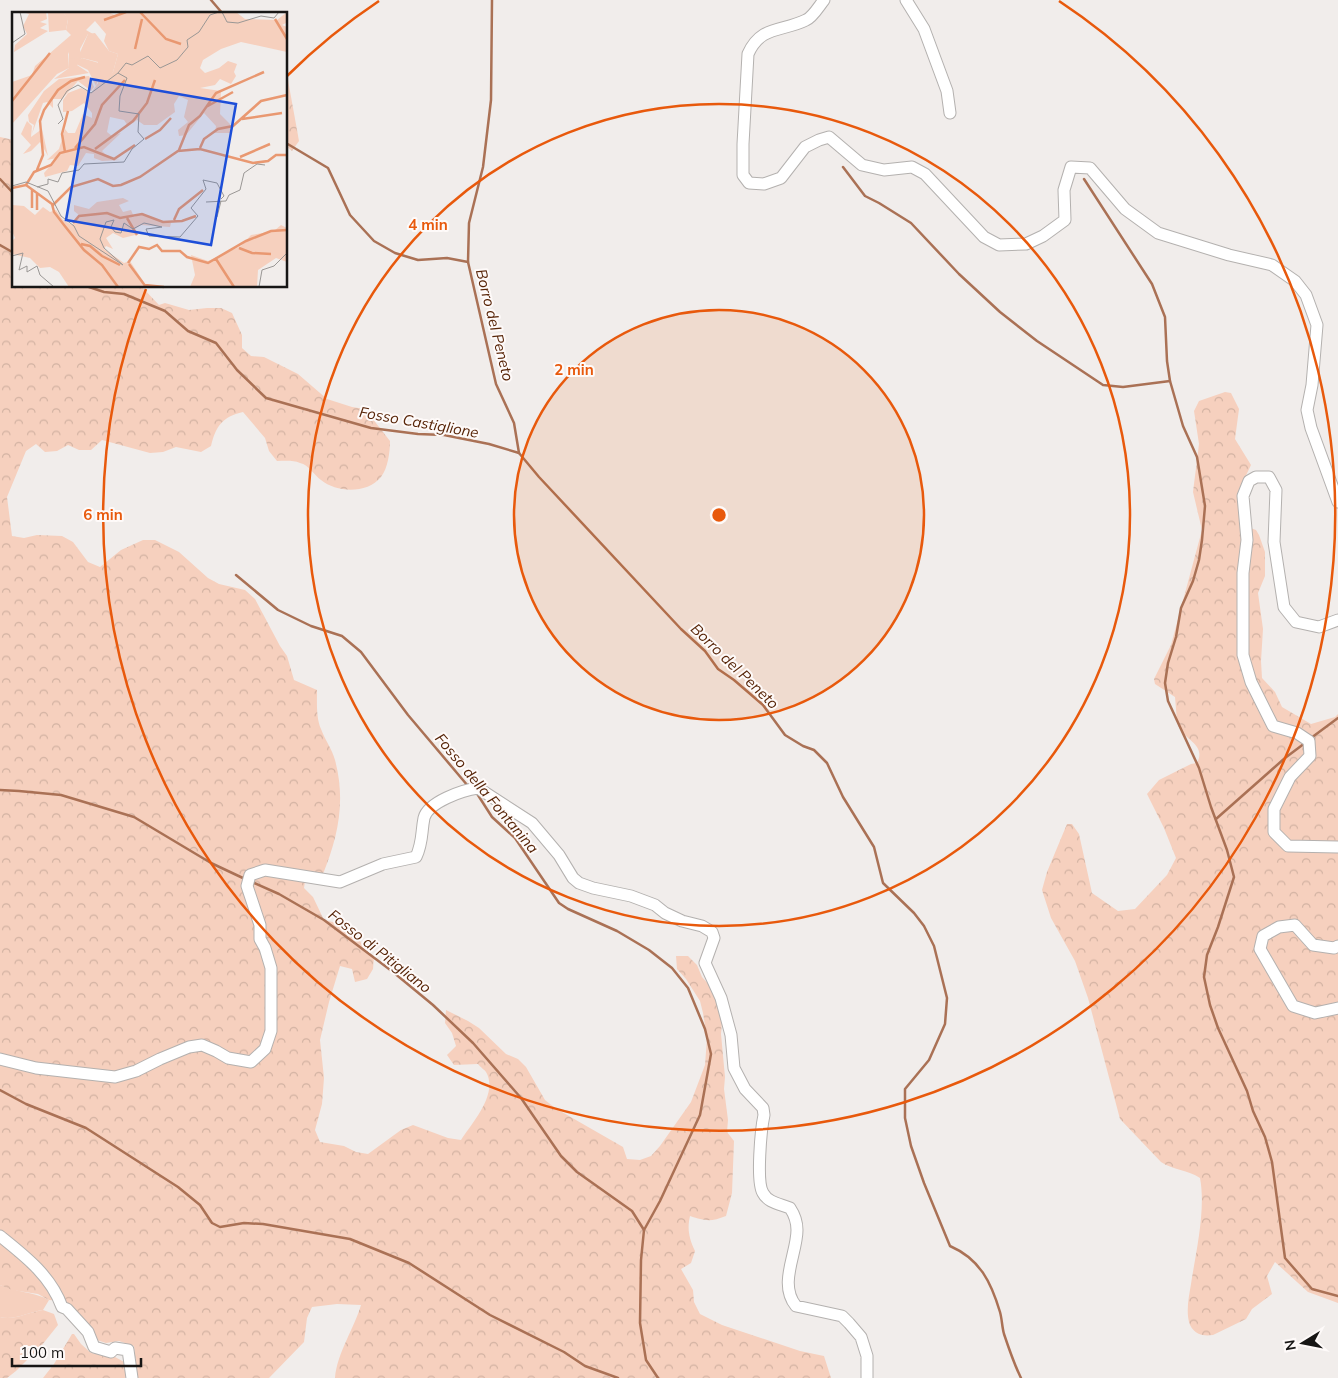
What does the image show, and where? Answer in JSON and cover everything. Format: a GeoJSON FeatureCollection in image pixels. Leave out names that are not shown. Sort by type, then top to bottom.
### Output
{"type":"FeatureCollection","features":[{"type":"Feature","properties":{"kind":"street"},"geometry":{"type":"LineString","coordinates":[[824,0],[808,20],[761,35],[748,54],[743,175],[750,183],[764,184],[781,178],[805,147],[829,137],[862,165],[884,170],[912,167],[925,174],[984,237],[1000,245],[1026,244],[1043,236],[1065,220],[1064,190],[1071,166],[1090,168],[1125,209],[1158,233],[1229,255],[1272,265],[1295,281],[1306,295],[1317,325],[1308,410],[1311,428],[1338,502]]}},
{"type":"Feature","properties":{"kind":"street"},"geometry":{"type":"LineString","coordinates":[[906,0],[924,29],[947,91],[950,113]]}},
{"type":"Feature","properties":{"kind":"street"},"geometry":{"type":"LineString","coordinates":[[1338,620],[1318,627],[1296,622],[1284,607],[1274,542],[1276,490],[1270,477],[1256,477],[1249,481],[1242,496],[1247,540],[1243,573],[1243,655],[1251,682],[1273,726],[1297,733],[1309,741],[1310,748],[1310,756],[1290,777],[1274,809],[1274,832],[1288,846],[1338,847]]}},
{"type":"Feature","properties":{"kind":"street"},"geometry":{"type":"LineString","coordinates":[[0,1059],[36,1068],[115,1077],[136,1071],[189,1047],[202,1045],[228,1058],[251,1062],[265,1049],[271,1031],[271,968],[260,939],[260,925],[250,890],[247,886],[250,875],[265,870],[340,882],[383,864],[416,857],[421,846],[424,817],[428,810],[434,805],[467,790],[478,788],[532,822],[559,855],[573,878],[579,883],[631,896],[655,905],[665,913],[682,921],[702,926],[712,932],[714,938],[705,963],[721,998],[731,1035],[734,1068],[745,1089],[763,1108],[761,1188],[771,1201],[790,1208],[796,1223],[797,1230],[789,1272],[789,1293],[796,1306],[842,1316],[849,1323],[861,1338],[867,1356],[867,1378]]}},
{"type":"Feature","properties":{"kind":"street"},"geometry":{"type":"LineString","coordinates":[[1338,946],[1334,948],[1313,945],[1295,924],[1279,927],[1263,936],[1260,949],[1293,1006],[1315,1013],[1338,1008]]}},
{"type":"Feature","properties":{"kind":"street"},"geometry":{"type":"LineString","coordinates":[[0,1236],[30,1260],[57,1292],[62,1307],[67,1309],[88,1332],[94,1347],[111,1352],[115,1348],[128,1350],[132,1378]]}},
{"type":"Feature","properties":{"kind":"green space"},"geometry":{"type":"Polygon","coordinates":[[[288,80],[299,141],[292,151],[288,148],[288,80]]]}},
{"type":"Feature","properties":{"kind":"green space"},"geometry":{"type":"Polygon","coordinates":[[[0,137],[12,140],[12,288],[143,288],[159,305],[165,303],[189,310],[221,308],[232,313],[242,335],[242,348],[251,356],[264,357],[298,374],[327,399],[365,409],[390,441],[388,460],[381,477],[375,483],[360,489],[343,489],[318,478],[303,464],[292,461],[277,461],[269,451],[265,438],[243,412],[221,423],[215,433],[211,446],[201,452],[176,447],[163,452],[150,453],[102,440],[91,450],[79,450],[68,445],[57,451],[45,452],[36,444],[26,451],[7,497],[12,536],[24,538],[37,535],[62,536],[73,542],[88,562],[100,567],[121,550],[143,540],[155,540],[179,552],[208,578],[219,584],[245,590],[255,599],[287,656],[294,680],[317,690],[319,725],[335,760],[340,790],[340,804],[333,846],[323,874],[306,875],[304,888],[313,897],[324,920],[354,927],[364,950],[374,957],[373,969],[367,979],[355,982],[352,969],[340,966],[329,1002],[320,1040],[324,1078],[322,1104],[315,1130],[320,1142],[344,1146],[356,1152],[368,1154],[401,1130],[413,1125],[448,1138],[461,1140],[482,1108],[489,1090],[489,1081],[486,1072],[478,1064],[454,1065],[447,1055],[456,1046],[452,1033],[445,1023],[446,1010],[479,1028],[506,1054],[518,1059],[526,1067],[545,1100],[555,1108],[623,1147],[627,1159],[640,1160],[651,1156],[691,1102],[705,1065],[707,1038],[700,1001],[677,969],[676,956],[688,956],[697,965],[702,977],[711,987],[717,998],[722,1022],[724,1089],[728,1120],[727,1132],[734,1141],[732,1193],[726,1216],[708,1220],[690,1216],[689,1234],[695,1251],[691,1263],[681,1269],[693,1290],[694,1302],[700,1314],[722,1325],[800,1351],[824,1356],[831,1378],[335,1378],[342,1350],[361,1305],[337,1304],[312,1307],[307,1318],[304,1342],[269,1378],[136,1378],[134,1346],[119,1341],[106,1343],[94,1339],[62,1301],[49,1300],[38,1294],[12,1290],[0,1285],[0,137]]]}},
{"type":"Feature","properties":{"kind":"green space"},"geometry":{"type":"Polygon","coordinates":[[[1225,392],[1231,393],[1239,409],[1235,439],[1251,465],[1238,492],[1242,525],[1256,530],[1265,552],[1265,576],[1258,593],[1263,629],[1262,678],[1275,692],[1282,707],[1311,724],[1335,717],[1338,714],[1338,1303],[1308,1292],[1275,1262],[1267,1276],[1272,1294],[1252,1309],[1246,1319],[1213,1335],[1201,1335],[1190,1326],[1188,1313],[1201,1217],[1202,1190],[1200,1178],[1161,1162],[1120,1119],[1088,998],[1075,961],[1051,918],[1042,890],[1047,872],[1067,824],[1072,824],[1079,834],[1092,893],[1118,911],[1135,909],[1167,875],[1176,858],[1147,794],[1159,780],[1191,764],[1197,763],[1199,751],[1178,725],[1175,697],[1155,684],[1154,679],[1171,645],[1202,530],[1193,492],[1199,444],[1194,411],[1199,401],[1225,392]]]}},
{"type":"Feature","properties":{"kind":"green space"},"geometry":{"type":"Polygon","coordinates":[[[0,1285],[49,1300],[43,1310],[16,1317],[0,1317],[0,1285]]]}},
{"type":"Feature","properties":{"kind":"green space"},"geometry":{"type":"Polygon","coordinates":[[[43,1310],[54,1314],[58,1325],[42,1345],[16,1371],[7,1378],[0,1378],[0,1317],[16,1317],[43,1310]]]}},
{"type":"Feature","properties":{"kind":"green space"},"geometry":{"type":"Polygon","coordinates":[[[72,1334],[91,1353],[115,1357],[126,1363],[127,1375],[125,1378],[43,1378],[72,1334]]]}},
{"type":"Feature","properties":{"kind":"waterway"},"geometry":{"type":"LineString","coordinates":[[211,0],[221,12]]}},
{"type":"Feature","properties":{"kind":"waterway","name":"Borro del Peneto"},"geometry":{"type":"LineString","coordinates":[[492,0],[491,100],[483,167],[469,223],[468,262],[496,384],[514,423],[519,453],[539,477],[681,629],[705,651],[718,669],[763,705],[785,735],[803,746],[814,750],[827,763],[843,797],[874,847],[883,883],[914,913],[924,926],[934,946],[947,998],[945,1024],[929,1060],[905,1089],[905,1118],[911,1146],[950,1246],[960,1251],[977,1265],[993,1291],[1000,1312],[1003,1331],[1021,1378]]}},
{"type":"Feature","properties":{"kind":"waterway"},"geometry":{"type":"LineString","coordinates":[[288,144],[328,168],[350,215],[374,241],[395,253],[418,260],[447,258],[468,262]]}},
{"type":"Feature","properties":{"kind":"waterway"},"geometry":{"type":"LineString","coordinates":[[843,167],[865,196],[911,223],[959,274],[1000,312],[1037,341],[1103,385],[1123,387],[1170,381]]}},
{"type":"Feature","properties":{"kind":"waterway"},"geometry":{"type":"LineString","coordinates":[[0,179],[12,192]]}},
{"type":"Feature","properties":{"kind":"waterway"},"geometry":{"type":"LineString","coordinates":[[1084,179],[1152,284],[1165,317],[1170,381],[1183,426],[1197,457],[1205,506],[1199,560],[1193,581],[1181,608],[1165,683],[1168,701],[1199,768],[1227,850],[1234,877],[1207,955],[1204,977],[1210,1005],[1265,1137],[1272,1162],[1285,1258],[1312,1289],[1338,1296]]}},
{"type":"Feature","properties":{"kind":"waterway","name":"Fosso Castiglione"},"geometry":{"type":"LineString","coordinates":[[0,245],[12,252]]}},
{"type":"Feature","properties":{"kind":"waterway","name":"Fosso Castiglione"},"geometry":{"type":"LineString","coordinates":[[92,288],[104,292],[124,294],[165,311],[188,331],[216,343],[237,370],[266,398],[371,428],[444,435],[489,444],[519,453]]}},
{"type":"Feature","properties":{"kind":"waterway","name":"Fosso della Fontanina"},"geometry":{"type":"LineString","coordinates":[[236,575],[278,610],[311,626],[342,636],[361,652],[408,715],[468,786]]}},
{"type":"Feature","properties":{"kind":"waterway"},"geometry":{"type":"LineString","coordinates":[[1311,738],[1338,718]]}},
{"type":"Feature","properties":{"kind":"waterway"},"geometry":{"type":"LineString","coordinates":[[1216,819],[1285,758],[1305,743]]}},
{"type":"Feature","properties":{"kind":"waterway","name":"Fosso di Pitigliano"},"geometry":{"type":"LineString","coordinates":[[0,790],[61,795],[134,817],[211,863],[245,879]]}},
{"type":"Feature","properties":{"kind":"waterway","name":"Fosso della Fontanina"},"geometry":{"type":"LineString","coordinates":[[476,792],[492,817],[515,838],[559,903],[617,931],[649,950],[672,968],[688,988],[705,1029],[711,1054],[700,1115],[660,1201],[644,1230],[641,1260],[640,1323],[646,1360],[658,1378]]}},
{"type":"Feature","properties":{"kind":"waterway","name":"Fosso di Pitigliano"},"geometry":{"type":"LineString","coordinates":[[252,882],[279,894],[324,920],[433,1005],[473,1043],[521,1098],[561,1156],[577,1172],[632,1211],[644,1230]]}},
{"type":"Feature","properties":{"kind":"waterway"},"geometry":{"type":"LineString","coordinates":[[0,1090],[26,1104],[86,1128],[178,1187],[200,1205],[212,1223],[220,1227],[244,1223],[263,1224],[350,1239],[409,1263],[490,1315],[564,1352],[585,1366],[618,1378]]}}]}
